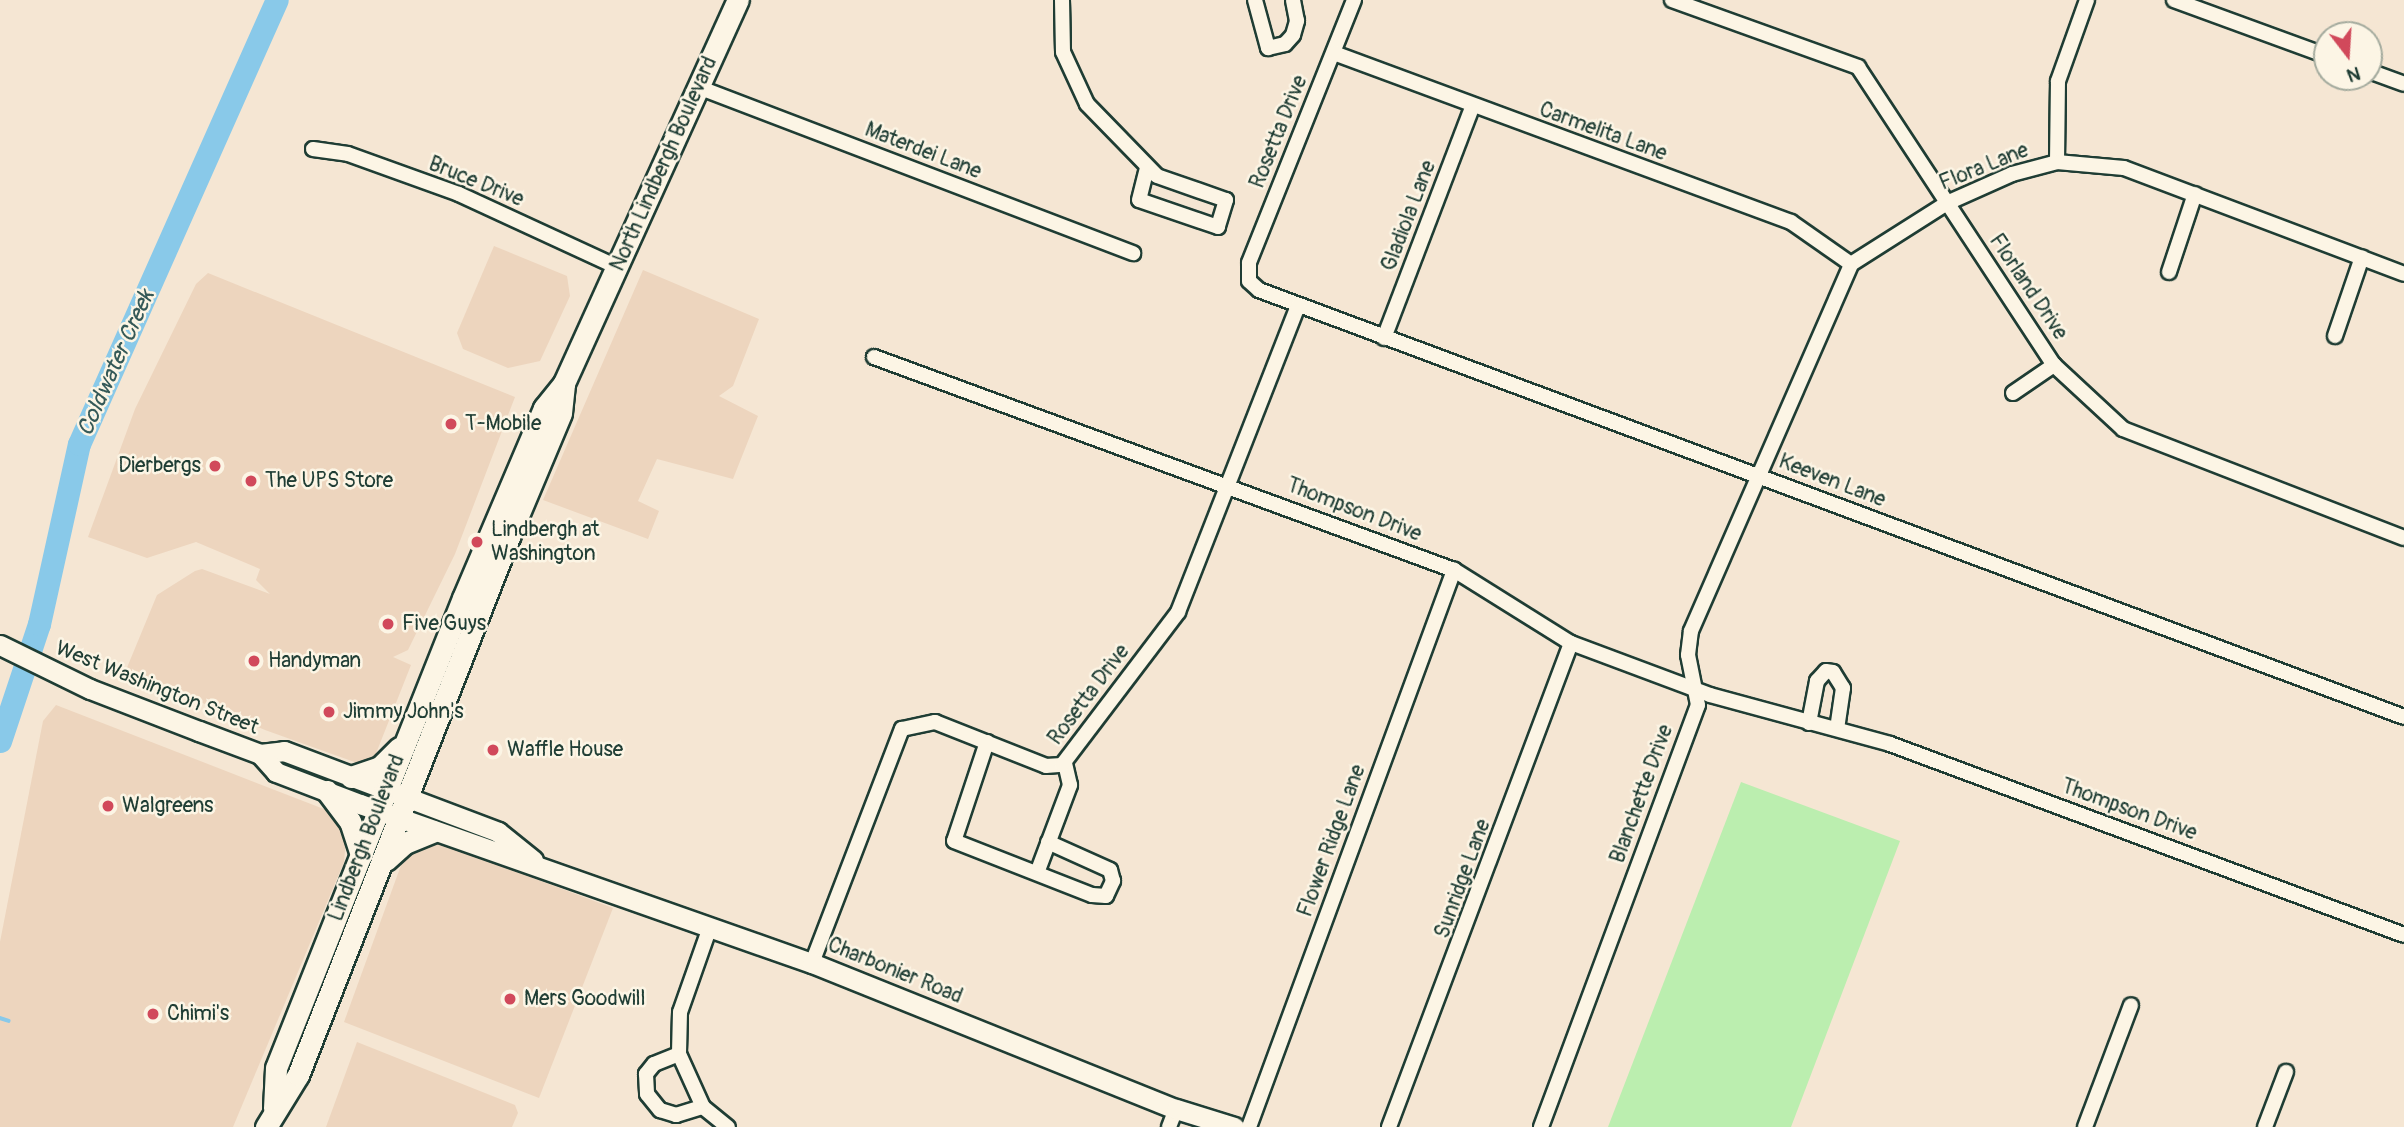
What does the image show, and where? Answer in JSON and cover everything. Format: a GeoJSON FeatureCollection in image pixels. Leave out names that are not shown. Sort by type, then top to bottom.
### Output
{"type":"FeatureCollection","features":[{"type":"Feature","properties":{"kind":"main road","name":"North Lindbergh Boulevard"},"geometry":{"type":"LineString","coordinates":[[590,328],[738,0]]}},
{"type":"Feature","properties":{"kind":"main road","name":"Lindbergh Boulevard"},"geometry":{"type":"LineString","coordinates":[[270,1118],[276,1068],[405,741],[544,408],[564,383],[590,328]]}},
{"type":"Feature","properties":{"kind":"main road","name":"Lindbergh Boulevard"},"geometry":{"type":"LineString","coordinates":[[270,1118],[298,1075],[561,414],[564,383]]}},
{"type":"Feature","properties":{"kind":"main road","name":"West Washington Street"},"geometry":{"type":"LineString","coordinates":[[2,646],[52,671],[260,754],[276,772],[400,819]]}},
{"type":"Feature","properties":{"kind":"main road"},"geometry":{"type":"LineString","coordinates":[[351,777],[380,766],[405,741]]}},
{"type":"Feature","properties":{"kind":"main road","name":"West Washington Street"},"geometry":{"type":"LineString","coordinates":[[260,754],[284,751],[386,790]]}},
{"type":"Feature","properties":{"kind":"main road","name":"Charbonier Road"},"geometry":{"type":"LineString","coordinates":[[386,790],[498,832],[536,863]]}},
{"type":"Feature","properties":{"kind":"main road"},"geometry":{"type":"LineString","coordinates":[[327,791],[350,821],[361,855]]}},
{"type":"Feature","properties":{"kind":"main road","name":"Charbonier Road"},"geometry":{"type":"LineString","coordinates":[[400,819],[487,852],[536,863],[812,963],[1173,1118],[1234,1127]]}},
{"type":"Feature","properties":{"kind":"main road"},"geometry":{"type":"LineString","coordinates":[[382,864],[405,843],[434,831]]}},
{"type":"Feature","properties":{"kind":"street"},"geometry":{"type":"LineString","coordinates":[[1062,0],[1063,52],[1073,81],[1087,104],[1147,169],[1157,176],[1226,200],[1218,227],[1139,200],[1147,169]]}},
{"type":"Feature","properties":{"kind":"street"},"geometry":{"type":"LineString","coordinates":[[1255,0],[1268,48],[1285,44],[1293,35],[1297,21],[1293,0]]}},
{"type":"Feature","properties":{"kind":"street","name":"Rosetta Drive"},"geometry":{"type":"LineString","coordinates":[[1249,281],[1249,263],[1354,0]]}},
{"type":"Feature","properties":{"kind":"street","name":"Florland Drive"},"geometry":{"type":"LineString","coordinates":[[1672,0],[1858,67],[2054,365],[2123,429],[2404,538]]}},
{"type":"Feature","properties":{"kind":"street"},"geometry":{"type":"LineString","coordinates":[[2057,162],[2058,81],[2087,0]]}},
{"type":"Feature","properties":{"kind":"street"},"geometry":{"type":"LineString","coordinates":[[2174,0],[2313,51]]}},
{"type":"Feature","properties":{"kind":"street","name":"Carmelita Lane"},"geometry":{"type":"LineString","coordinates":[[1334,53],[1472,108],[1791,222],[1851,264]]}},
{"type":"Feature","properties":{"kind":"street"},"geometry":{"type":"LineString","coordinates":[[2383,76],[2404,84]]}},
{"type":"Feature","properties":{"kind":"street","name":"Materdei Lane"},"geometry":{"type":"LineString","coordinates":[[698,87],[1133,253]]}},
{"type":"Feature","properties":{"kind":"street","name":"Gladiola Lane"},"geometry":{"type":"LineString","coordinates":[[1384,338],[1472,108]]}},
{"type":"Feature","properties":{"kind":"street","name":"Bruce Drive"},"geometry":{"type":"LineString","coordinates":[[313,149],[348,154],[459,194],[617,267]]}},
{"type":"Feature","properties":{"kind":"street","name":"Flora Lane"},"geometry":{"type":"LineString","coordinates":[[1851,264],[1947,203],[2012,174],[2057,162],[2124,169],[2404,274]]}},
{"type":"Feature","properties":{"kind":"street"},"geometry":{"type":"LineString","coordinates":[[2169,272],[2195,194]]}},
{"type":"Feature","properties":{"kind":"street"},"geometry":{"type":"LineString","coordinates":[[2335,336],[2362,257]]}},
{"type":"Feature","properties":{"kind":"street"},"geometry":{"type":"LineString","coordinates":[[1756,475],[1764,469],[1851,264]]}},
{"type":"Feature","properties":{"kind":"street","name":"Keeven Lane"},"geometry":{"type":"LineString","coordinates":[[1249,281],[1259,290],[1298,306],[2404,717]]}},
{"type":"Feature","properties":{"kind":"street","name":"Rosetta Drive"},"geometry":{"type":"LineString","coordinates":[[812,963],[902,729],[934,722],[1046,766],[1065,763],[1178,612],[1298,306]]}},
{"type":"Feature","properties":{"kind":"street","name":"Thompson Drive"},"geometry":{"type":"LineString","coordinates":[[874,357],[1227,484],[1454,570],[1571,643],[1693,688],[1941,762],[2404,935]]}},
{"type":"Feature","properties":{"kind":"street"},"geometry":{"type":"LineString","coordinates":[[2012,393],[2054,365]]}},
{"type":"Feature","properties":{"kind":"street","name":"Blanchette Drive"},"geometry":{"type":"LineString","coordinates":[[1541,1127],[1698,705],[1693,688],[1691,631],[1756,475]]}},
{"type":"Feature","properties":{"kind":"street","name":"Flower Ridge Lane"},"geometry":{"type":"LineString","coordinates":[[1249,1127],[1454,570]]}},
{"type":"Feature","properties":{"kind":"street","name":"Sunridge Lane"},"geometry":{"type":"LineString","coordinates":[[1389,1127],[1423,1032],[1444,990],[1571,643]]}},
{"type":"Feature","properties":{"kind":"street"},"geometry":{"type":"LineString","coordinates":[[1808,723],[1816,681],[1826,671],[1833,672],[1843,688],[1837,729]]}},
{"type":"Feature","properties":{"kind":"street"},"geometry":{"type":"LineString","coordinates":[[987,743],[954,841],[1102,898],[1112,888],[1110,870],[1048,842]]}},
{"type":"Feature","properties":{"kind":"street"},"geometry":{"type":"LineString","coordinates":[[1037,873],[1070,785],[1065,763]]}},
{"type":"Feature","properties":{"kind":"street"},"geometry":{"type":"LineString","coordinates":[[710,927],[680,1012],[679,1054],[703,1107],[728,1127]]}},
{"type":"Feature","properties":{"kind":"street"},"geometry":{"type":"LineString","coordinates":[[2085,1127],[2131,1005]]}},
{"type":"Feature","properties":{"kind":"street"},"geometry":{"type":"LineString","coordinates":[[679,1054],[654,1064],[646,1074],[647,1094],[660,1110],[676,1115],[703,1107]]}},
{"type":"Feature","properties":{"kind":"street"},"geometry":{"type":"LineString","coordinates":[[2265,1127],[2286,1072]]}},
{"type":"Feature","properties":{"kind":"shaded area"},"geometry":{"type":"Polygon","coordinates":[[[494,246],[567,276],[570,296],[540,361],[508,368],[463,349],[457,333],[494,246]]]}},
{"type":"Feature","properties":{"kind":"shaded area"},"geometry":{"type":"Polygon","coordinates":[[[643,270],[759,319],[733,386],[719,396],[758,416],[733,479],[657,459],[638,501],[659,511],[648,539],[543,500],[643,270]]]}},
{"type":"Feature","properties":{"kind":"shaded area"},"geometry":{"type":"Polygon","coordinates":[[[208,273],[515,397],[455,554],[408,650],[393,657],[411,665],[375,756],[360,764],[265,730],[126,670],[157,595],[195,571],[202,569],[270,594],[256,580],[260,569],[196,542],[147,558],[88,537],[135,409],[196,284],[208,273]]]}},
{"type":"Feature","properties":{"kind":"shaded area"},"geometry":{"type":"Polygon","coordinates":[[[56,705],[329,811],[341,822],[346,839],[344,862],[233,1127],[0,1127],[0,942],[43,721],[56,705]]]}},
{"type":"Feature","properties":{"kind":"shaded area"},"geometry":{"type":"Polygon","coordinates":[[[422,842],[437,842],[613,908],[539,1098],[344,1022],[404,857],[422,842]]]}},
{"type":"Feature","properties":{"kind":"shaded area"},"geometry":{"type":"Polygon","coordinates":[[[357,1042],[515,1105],[518,1113],[512,1127],[326,1127],[357,1042]]]}},
{"type":"Feature","properties":{"kind":"green space"},"geometry":{"type":"Polygon","coordinates":[[[1741,782],[1900,841],[1791,1127],[1608,1127],[1741,782]]]}},
{"type":"Feature","properties":{"kind":"waterway","name":"Coldwater Creek"},"geometry":{"type":"LineString","coordinates":[[0,741],[39,624],[79,444],[277,0]]}},
{"type":"Feature","properties":{"kind":"waterway"},"geometry":{"type":"LineString","coordinates":[[0,1018],[9,1021]]}},
{"type":"Feature","properties":{"kind":"place","name":"T-Mobile"},"geometry":{"type":"Point","coordinates":[451,424]}},
{"type":"Feature","properties":{"kind":"place","name":"Dierbergs"},"geometry":{"type":"Point","coordinates":[215,466]}},
{"type":"Feature","properties":{"kind":"place","name":"The UPS Store"},"geometry":{"type":"Point","coordinates":[251,481]}},
{"type":"Feature","properties":{"kind":"place","name":"Lindbergh at Washington"},"geometry":{"type":"Point","coordinates":[477,542]}},
{"type":"Feature","properties":{"kind":"place","name":"Five Guys"},"geometry":{"type":"Point","coordinates":[388,624]}},
{"type":"Feature","properties":{"kind":"place","name":"Handyman"},"geometry":{"type":"Point","coordinates":[254,661]}},
{"type":"Feature","properties":{"kind":"place","name":"Jimmy John's"},"geometry":{"type":"Point","coordinates":[329,712]}},
{"type":"Feature","properties":{"kind":"place","name":"Waffle House"},"geometry":{"type":"Point","coordinates":[493,750]}},
{"type":"Feature","properties":{"kind":"place","name":"Walgreens"},"geometry":{"type":"Point","coordinates":[108,806]}},
{"type":"Feature","properties":{"kind":"place","name":"Mers Goodwill"},"geometry":{"type":"Point","coordinates":[510,999]}},
{"type":"Feature","properties":{"kind":"place","name":"Chimi's"},"geometry":{"type":"Point","coordinates":[153,1014]}}]}
